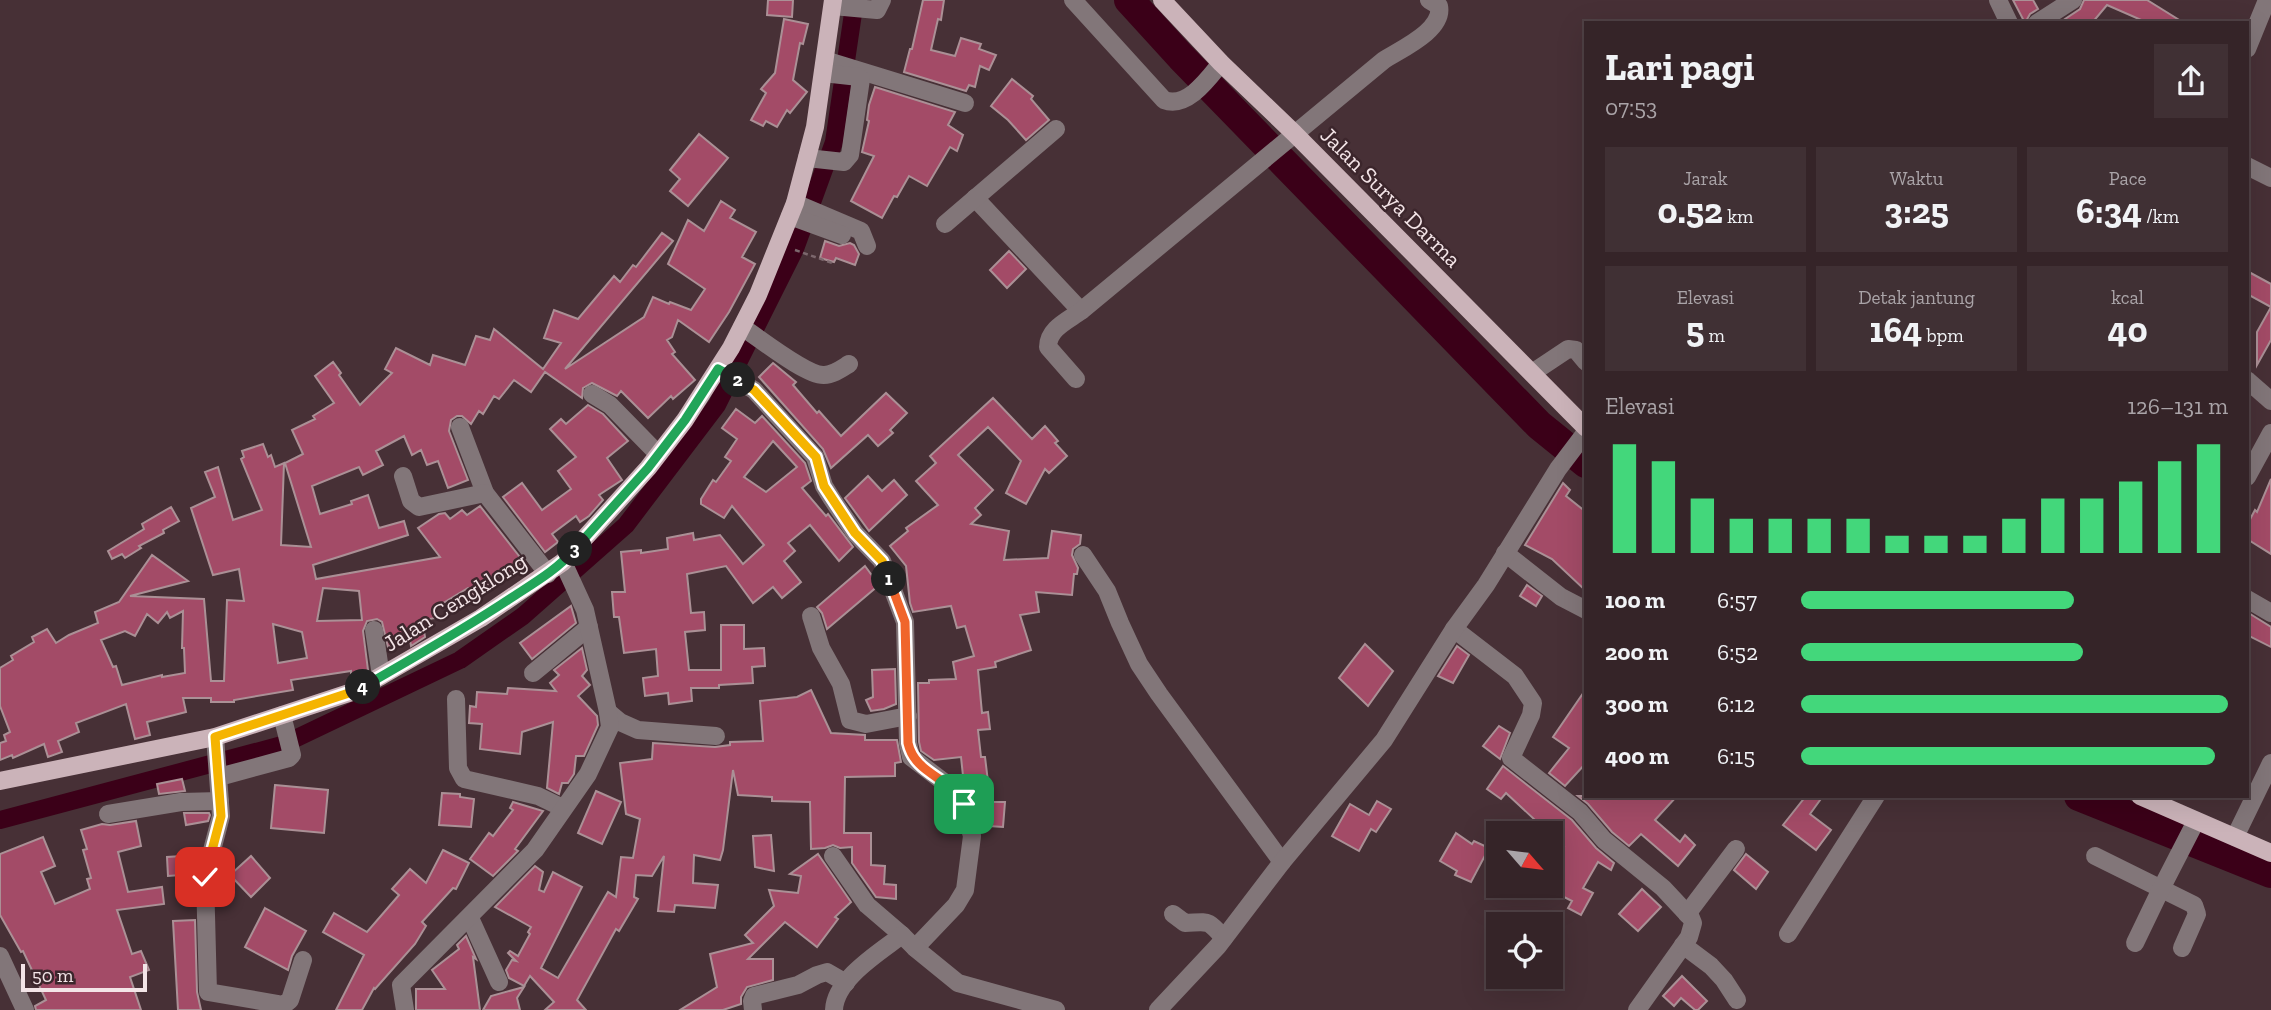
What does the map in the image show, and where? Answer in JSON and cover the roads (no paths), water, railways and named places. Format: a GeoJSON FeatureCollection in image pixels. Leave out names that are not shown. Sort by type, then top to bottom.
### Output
{"type":"FeatureCollection","features":[{"type":"Feature","properties":{"kind":"main road","name":"Jalan Surya Darma"},"geometry":{"type":"LineString","coordinates":[[1162,0],[1216,70],[1292,135],[1532,373],[1583,435]]}},
{"type":"Feature","properties":{"kind":"main road","name":"Jalan Cengklong"},"geometry":{"type":"LineString","coordinates":[[0,781],[215,743],[283,721],[355,691],[481,618],[548,574],[565,568],[724,372],[798,211],[829,67],[836,4]]}},
{"type":"Feature","properties":{"kind":"main road"},"geometry":{"type":"LineString","coordinates":[[2144,798],[2271,853]]}},
{"type":"Feature","properties":{"kind":"street"},"geometry":{"type":"LineString","coordinates":[[836,4],[864,10],[877,9],[882,0]]}},
{"type":"Feature","properties":{"kind":"street"},"geometry":{"type":"LineString","coordinates":[[1073,0],[1164,100],[1173,103],[1183,101],[1216,70]]}},
{"type":"Feature","properties":{"kind":"street"},"geometry":{"type":"LineString","coordinates":[[1076,379],[1048,347],[1048,339],[1055,330],[1384,60],[1430,30],[1437,23],[1440,14],[1439,6],[1429,0]]}},
{"type":"Feature","properties":{"kind":"street"},"geometry":{"type":"LineString","coordinates":[[1998,0],[2008,21]]}},
{"type":"Feature","properties":{"kind":"street"},"geometry":{"type":"LineString","coordinates":[[2040,21],[2073,0]]}},
{"type":"Feature","properties":{"kind":"street"},"geometry":{"type":"LineString","coordinates":[[2249,44],[2267,0]]}},
{"type":"Feature","properties":{"kind":"street"},"geometry":{"type":"LineString","coordinates":[[829,67],[864,72],[965,103]]}},
{"type":"Feature","properties":{"kind":"street"},"geometry":{"type":"LineString","coordinates":[[811,158],[844,162],[850,155],[861,79],[855,72]]}},
{"type":"Feature","properties":{"kind":"street"},"geometry":{"type":"LineString","coordinates":[[945,224],[1056,129]]}},
{"type":"Feature","properties":{"kind":"street"},"geometry":{"type":"LineString","coordinates":[[2249,167],[2271,178]]}},
{"type":"Feature","properties":{"kind":"street"},"geometry":{"type":"LineString","coordinates":[[975,198],[1081,311]]}},
{"type":"Feature","properties":{"kind":"street"},"geometry":{"type":"LineString","coordinates":[[798,211],[846,230]]}},
{"type":"Feature","properties":{"kind":"street"},"geometry":{"type":"LineString","coordinates":[[745,328],[818,375],[827,376],[849,364]]}},
{"type":"Feature","properties":{"kind":"street"},"geometry":{"type":"LineString","coordinates":[[1532,373],[1568,349],[1576,350],[1584,360]]}},
{"type":"Feature","properties":{"kind":"street"},"geometry":{"type":"LineString","coordinates":[[724,372],[754,390],[816,457],[824,486],[832,499],[855,533],[882,561],[905,622],[908,743],[911,757],[961,798],[972,836],[965,890],[956,905],[908,942],[871,959],[846,983],[834,1003],[834,1010]]}},
{"type":"Feature","properties":{"kind":"street"},"geometry":{"type":"LineString","coordinates":[[2249,382],[2271,401]]}},
{"type":"Feature","properties":{"kind":"street"},"geometry":{"type":"LineString","coordinates":[[592,394],[610,405],[658,454]]}},
{"type":"Feature","properties":{"kind":"street"},"geometry":{"type":"LineString","coordinates":[[460,426],[485,493],[548,574]]}},
{"type":"Feature","properties":{"kind":"street"},"geometry":{"type":"LineString","coordinates":[[2249,473],[2271,433]]}},
{"type":"Feature","properties":{"kind":"street"},"geometry":{"type":"LineString","coordinates":[[1158,1010],[1224,939],[1282,862],[1384,740],[1558,469],[1583,435]]}},
{"type":"Feature","properties":{"kind":"street"},"geometry":{"type":"LineString","coordinates":[[403,476],[411,500],[419,507],[485,493]]}},
{"type":"Feature","properties":{"kind":"street"},"geometry":{"type":"LineString","coordinates":[[1505,553],[1561,597],[1584,609]]}},
{"type":"Feature","properties":{"kind":"street"},"geometry":{"type":"LineString","coordinates":[[1083,555],[1107,590],[1139,664],[1282,862]]}},
{"type":"Feature","properties":{"kind":"street"},"geometry":{"type":"LineString","coordinates":[[405,1010],[400,989],[402,984],[535,850],[588,774],[610,727],[587,619],[565,568]]}},
{"type":"Feature","properties":{"kind":"street"},"geometry":{"type":"LineString","coordinates":[[2249,600],[2271,613]]}},
{"type":"Feature","properties":{"kind":"street"},"geometry":{"type":"LineString","coordinates":[[811,616],[821,648],[841,684],[850,720],[866,724],[908,716]]}},
{"type":"Feature","properties":{"kind":"street"},"geometry":{"type":"LineString","coordinates":[[533,673],[587,619]]}},
{"type":"Feature","properties":{"kind":"street"},"geometry":{"type":"LineString","coordinates":[[1454,629],[1515,676],[1534,702],[1531,715],[1511,758],[1580,812],[1609,845],[1663,888],[1693,923],[1689,937],[1637,1010]]}},
{"type":"Feature","properties":{"kind":"street"},"geometry":{"type":"LineString","coordinates":[[374,630],[381,676]]}},
{"type":"Feature","properties":{"kind":"street"},"geometry":{"type":"LineString","coordinates":[[456,699],[458,768],[464,779],[538,796],[563,808]]}},
{"type":"Feature","properties":{"kind":"street"},"geometry":{"type":"LineString","coordinates":[[608,712],[620,722],[638,730],[716,736]]}},
{"type":"Feature","properties":{"kind":"street"},"geometry":{"type":"LineString","coordinates":[[219,775],[289,758],[292,755],[283,721]]}},
{"type":"Feature","properties":{"kind":"street"},"geometry":{"type":"LineString","coordinates":[[215,743],[221,816],[205,877],[208,992],[284,1004],[289,1000],[303,960]]}},
{"type":"Feature","properties":{"kind":"street"},"geometry":{"type":"LineString","coordinates":[[2235,837],[2271,763]]}},
{"type":"Feature","properties":{"kind":"street"},"geometry":{"type":"LineString","coordinates":[[1788,934],[1875,798]]}},
{"type":"Feature","properties":{"kind":"street"},"geometry":{"type":"LineString","coordinates":[[108,814],[181,802],[220,801]]}},
{"type":"Feature","properties":{"kind":"street"},"geometry":{"type":"LineString","coordinates":[[2135,943],[2196,821]]}},
{"type":"Feature","properties":{"kind":"street"},"geometry":{"type":"LineString","coordinates":[[1688,914],[1736,849]]}},
{"type":"Feature","properties":{"kind":"street"},"geometry":{"type":"LineString","coordinates":[[833,856],[867,905],[958,983],[1056,1010]]}},
{"type":"Feature","properties":{"kind":"street"},"geometry":{"type":"LineString","coordinates":[[2095,856],[2194,905],[2197,914],[2182,947]]}},
{"type":"Feature","properties":{"kind":"street"},"geometry":{"type":"LineString","coordinates":[[1173,914],[1185,923],[1208,922],[1224,939]]}},
{"type":"Feature","properties":{"kind":"street"},"geometry":{"type":"LineString","coordinates":[[470,918],[499,982]]}},
{"type":"Feature","properties":{"kind":"street"},"geometry":{"type":"LineString","coordinates":[[1683,945],[1711,966],[1737,1000]]}},
{"type":"Feature","properties":{"kind":"street"},"geometry":{"type":"LineString","coordinates":[[0,956],[25,1010]]}},
{"type":"Feature","properties":{"kind":"street"},"geometry":{"type":"LineString","coordinates":[[753,1010],[754,996],[798,985],[827,972],[846,983]]}},
{"type":"Feature","properties":{"kind":"waterway"},"geometry":{"type":"LineString","coordinates":[[0,820],[282,745],[460,660],[523,616],[626,525],[717,405],[795,249],[834,142],[855,0]]}},
{"type":"Feature","properties":{"kind":"waterway"},"geometry":{"type":"LineString","coordinates":[[1129,0],[1181,57],[1539,425],[1584,461]]}},
{"type":"Feature","properties":{"kind":"waterway"},"geometry":{"type":"LineString","coordinates":[[2084,798],[2271,873]]}}]}
